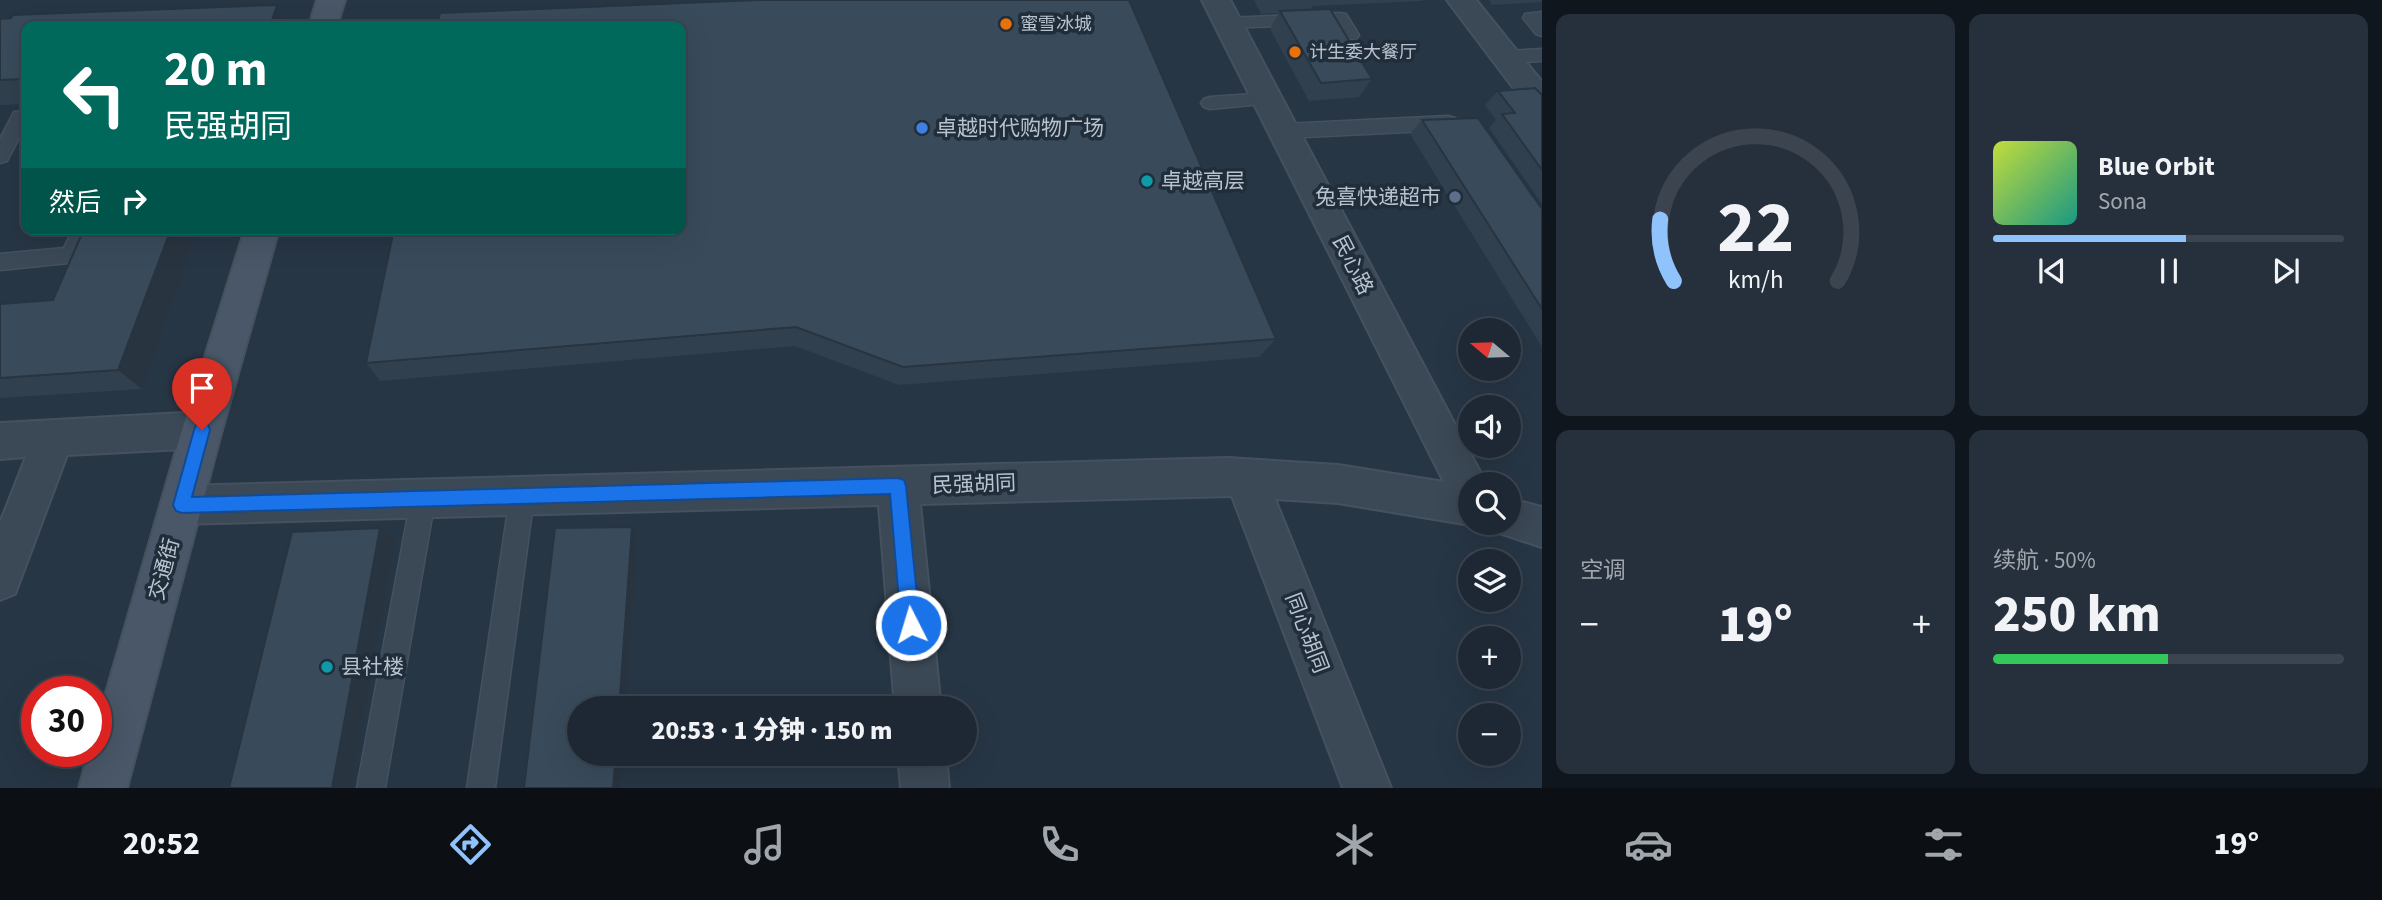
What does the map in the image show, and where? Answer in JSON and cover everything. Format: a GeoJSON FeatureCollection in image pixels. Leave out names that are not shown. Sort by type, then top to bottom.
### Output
{"type":"FeatureCollection","features":[{"type":"Feature","properties":{"kind":"main road"},"geometry":{"type":"LineString","coordinates":[[325,21],[331,0]]}},
{"type":"Feature","properties":{"kind":"main road","name":"交通街"},"geometry":{"type":"LineString","coordinates":[[103,788],[202,430],[260,235]]}},
{"type":"Feature","properties":{"kind":"street"},"geometry":{"type":"LineString","coordinates":[[1461,0],[1542,103]]}},
{"type":"Feature","properties":{"kind":"street","name":"民心路"},"geometry":{"type":"LineString","coordinates":[[1222,11],[1460,472]]}},
{"type":"Feature","properties":{"kind":"street"},"geometry":{"type":"LineString","coordinates":[[0,441],[202,430]]}},
{"type":"Feature","properties":{"kind":"street"},"geometry":{"type":"LineString","coordinates":[[0,579],[52,438]]}},
{"type":"Feature","properties":{"kind":"street","name":"民强胡同"},"geometry":{"type":"LineString","coordinates":[[182,505],[1246,478],[1338,484],[1458,504]]}},
{"type":"Feature","properties":{"kind":"street","name":"同心胡同"},"geometry":{"type":"LineString","coordinates":[[1246,478],[1367,788]]}},
{"type":"Feature","properties":{"kind":"street"},"geometry":{"type":"LineString","coordinates":[[898,486],[917,696]]}},
{"type":"Feature","properties":{"kind":"street"},"geometry":{"type":"LineString","coordinates":[[1521,521],[1542,527]]}},
{"type":"Feature","properties":{"kind":"street"},"geometry":{"type":"LineString","coordinates":[[923,766],[925,788]]}},
{"type":"Feature","properties":{"kind":"lane"},"geometry":{"type":"LineString","coordinates":[[1222,11],[1340,18],[1350,35]]}},
{"type":"Feature","properties":{"kind":"lane"},"geometry":{"type":"LineString","coordinates":[[1542,17],[1531,18],[1542,30]]}},
{"type":"Feature","properties":{"kind":"lane"},"geometry":{"type":"LineString","coordinates":[[1506,57],[1542,55]]}},
{"type":"Feature","properties":{"kind":"lane"},"geometry":{"type":"LineString","coordinates":[[1210,103],[1267,99]]}},
{"type":"Feature","properties":{"kind":"lane"},"geometry":{"type":"LineString","coordinates":[[0,156],[21,117]]}},
{"type":"Feature","properties":{"kind":"lane"},"geometry":{"type":"LineString","coordinates":[[1284,131],[1471,122]]}},
{"type":"Feature","properties":{"kind":"lane"},"geometry":{"type":"LineString","coordinates":[[0,262],[71,257],[80,235]]}},
{"type":"Feature","properties":{"kind":"lane"},"geometry":{"type":"LineString","coordinates":[[481,788],[522,496]]}},
{"type":"Feature","properties":{"kind":"lane"},"geometry":{"type":"LineString","coordinates":[[371,788],[423,499]]}},
{"type":"Feature","properties":{"kind":"building","name":"卓越时代购物广场"},"geometry":{"type":"Polygon","coordinates":[[[758,0],[1129,0],[1276,339],[903,367],[796,327],[366,363],[393,235],[686,235],[686,21],[438,21],[440,13],[758,0]]]}},
{"type":"Feature","properties":{"kind":"building"},"geometry":{"type":"Polygon","coordinates":[[[277,5],[272,21],[21,21],[21,79],[0,80],[0,19],[11,18],[13,15],[277,5]]]}},
{"type":"Feature","properties":{"kind":"building"},"geometry":{"type":"Polygon","coordinates":[[[1330,9],[1372,79],[1321,83],[1280,11],[1330,9]]]}},
{"type":"Feature","properties":{"kind":"building"},"geometry":{"type":"Polygon","coordinates":[[[1535,88],[1542,95],[1542,170],[1502,114],[1515,113],[1498,91],[1535,88]]]}},
{"type":"Feature","properties":{"kind":"building"},"geometry":{"type":"Polygon","coordinates":[[[1478,118],[1542,209],[1542,309],[1422,120],[1478,118]]]}},
{"type":"Feature","properties":{"kind":"building"},"geometry":{"type":"Polygon","coordinates":[[[81,235],[169,235],[118,370],[0,378],[0,304],[53,300],[81,235]]]}},
{"type":"Feature","properties":{"kind":"building"},"geometry":{"type":"Polygon","coordinates":[[[632,527],[620,696],[567,696],[567,766],[615,766],[613,788],[524,788],[555,528],[632,527]]]}},
{"type":"Feature","properties":{"kind":"building","name":"县社楼"},"geometry":{"type":"Polygon","coordinates":[[[380,528],[332,788],[229,788],[292,532],[380,528]]]}},
{"type":"Feature","properties":{"kind":"place","name":"蜜雪冰城"},"geometry":{"type":"Point","coordinates":[1006,24]}},
{"type":"Feature","properties":{"kind":"place","name":"计生委大餐厅"},"geometry":{"type":"Point","coordinates":[1295,52]}},
{"type":"Feature","properties":{"kind":"place","name":"卓越时代购物广场"},"geometry":{"type":"Point","coordinates":[922,128]}},
{"type":"Feature","properties":{"kind":"place","name":"卓越高层"},"geometry":{"type":"Point","coordinates":[1147,181]}},
{"type":"Feature","properties":{"kind":"place","name":"兔喜快递超市"},"geometry":{"type":"Point","coordinates":[1455,197]}},
{"type":"Feature","properties":{"kind":"place","name":"县社楼"},"geometry":{"type":"Point","coordinates":[327,667]}},
{"type":"Feature","properties":{"kind":"route"},"geometry":{"type":"LineString","coordinates":[[202,430],[182,505],[898,486],[911,625]]}}]}
